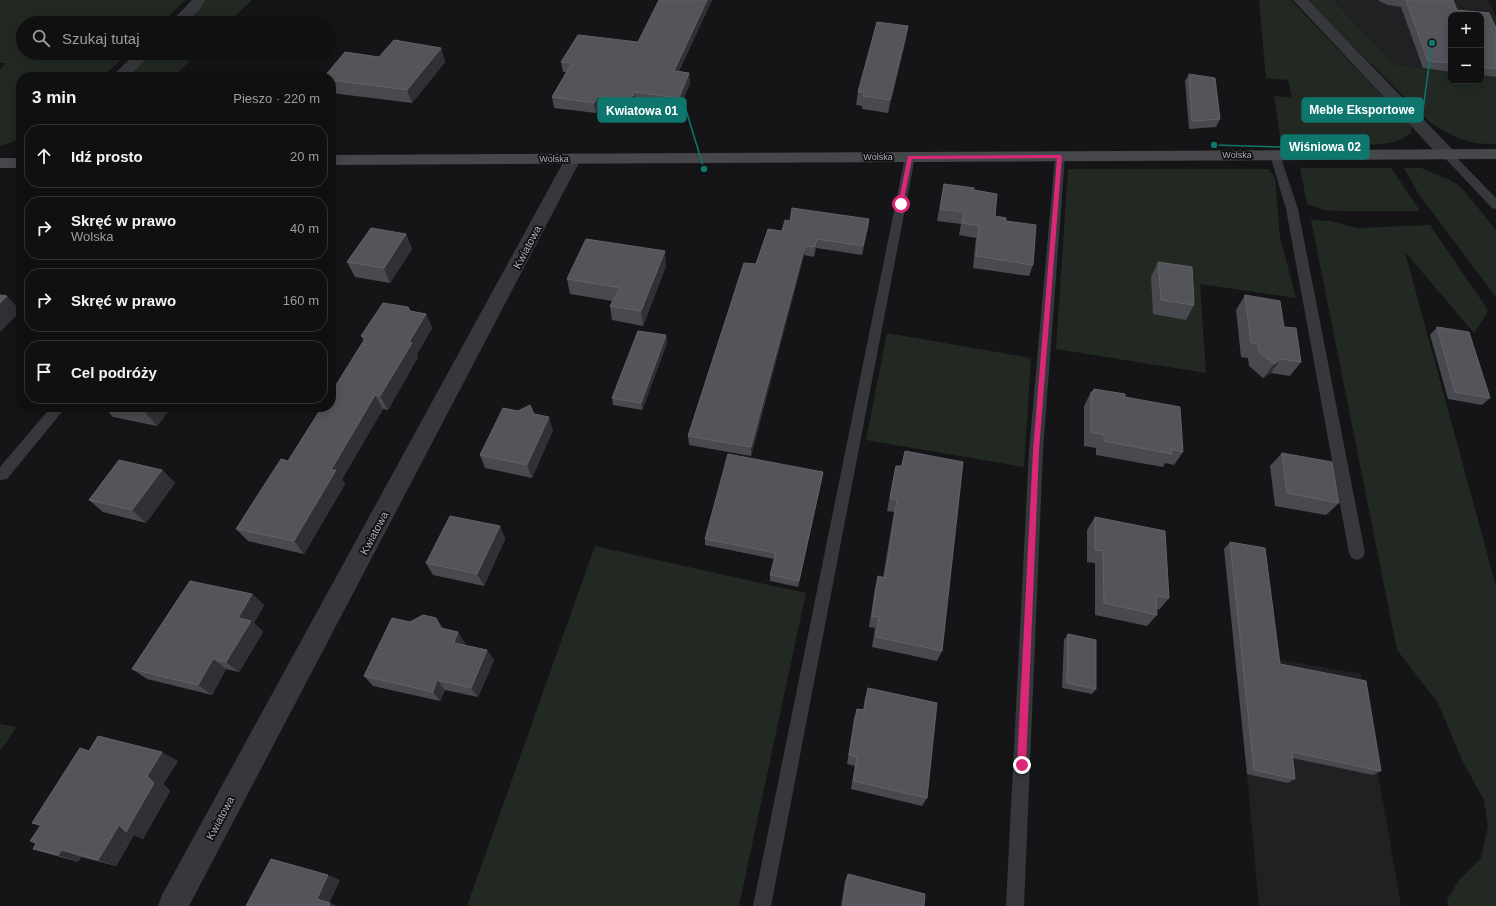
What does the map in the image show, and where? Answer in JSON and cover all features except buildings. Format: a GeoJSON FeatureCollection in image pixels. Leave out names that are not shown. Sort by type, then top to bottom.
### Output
{"type":"FeatureCollection","features":[{"type":"Feature","properties":{"kind":"street"},"geometry":{"type":"LineString","coordinates":[[184,16],[199,0]]}},
{"type":"Feature","properties":{"kind":"street"},"geometry":{"type":"LineString","coordinates":[[1300,0],[1448,154]]}},
{"type":"Feature","properties":{"kind":"street"},"geometry":{"type":"LineString","coordinates":[[124,72],[137,60]]}},
{"type":"Feature","properties":{"kind":"street","name":"Wolska"},"geometry":{"type":"LineString","coordinates":[[336,160],[1496,154]]}},
{"type":"Feature","properties":{"kind":"street","name":"Kwiatowa"},"geometry":{"type":"LineString","coordinates":[[173,906],[573,159]]}},
{"type":"Feature","properties":{"kind":"street"},"geometry":{"type":"LineString","coordinates":[[0,163],[16,163]]}},
{"type":"Feature","properties":{"kind":"lane"},"geometry":{"type":"LineString","coordinates":[[1448,154],[1496,205]]}},
{"type":"Feature","properties":{"kind":"lane"},"geometry":{"type":"LineString","coordinates":[[1275,155],[1292,208],[1358,553]]}},
{"type":"Feature","properties":{"kind":"lane"},"geometry":{"type":"LineString","coordinates":[[1015,906],[1036,451],[1060,156]]}},
{"type":"Feature","properties":{"kind":"lane"},"geometry":{"type":"LineString","coordinates":[[762,906],[910,157]]}},
{"type":"Feature","properties":{"kind":"lane"},"geometry":{"type":"LineString","coordinates":[[2,475],[55,412]]}},
{"type":"Feature","properties":{"kind":"shaded area"},"geometry":{"type":"Polygon","coordinates":[[[0,0],[186,0],[169,16],[16,16],[16,60],[120,60],[107,72],[16,72],[16,141],[0,146],[0,69],[6,63],[0,63],[0,0]]]}},
{"type":"Feature","properties":{"kind":"shaded area"},"geometry":{"type":"Polygon","coordinates":[[[207,0],[252,0],[235,16],[192,16],[207,0]]]}},
{"type":"Feature","properties":{"kind":"shaded area"},"geometry":{"type":"Polygon","coordinates":[[[1259,0],[1291,0],[1411,126],[1411,133],[1390,143],[1378,144],[1327,141],[1281,143],[1274,96],[1292,98],[1288,80],[1266,78],[1259,0]]]}},
{"type":"Feature","properties":{"kind":"shaded area"},"geometry":{"type":"Polygon","coordinates":[[[1307,0],[1333,0],[1395,65],[1448,72],[1448,84],[1484,84],[1484,75],[1496,77],[1496,144],[1470,142],[1447,133],[1432,124],[1307,0]]]}},
{"type":"Feature","properties":{"kind":"shaded area"},"geometry":{"type":"Polygon","coordinates":[[[1333,0],[1488,0],[1496,17],[1496,77],[1484,27],[1484,12],[1448,12],[1448,72],[1395,65],[1333,0]]]}},
{"type":"Feature","properties":{"kind":"shaded area"},"geometry":{"type":"Polygon","coordinates":[[[144,60],[191,60],[178,72],[131,72],[144,60]]]}},
{"type":"Feature","properties":{"kind":"shaded area"},"geometry":{"type":"Polygon","coordinates":[[[1300,168],[1391,168],[1420,211],[1324,210],[1307,204],[1300,168]]]}},
{"type":"Feature","properties":{"kind":"shaded area"},"geometry":{"type":"Polygon","coordinates":[[[1404,168],[1421,168],[1450,180],[1461,187],[1496,230],[1496,297],[1418,193],[1404,168]]]}},
{"type":"Feature","properties":{"kind":"shaded area"},"geometry":{"type":"Polygon","coordinates":[[[1068,169],[1269,169],[1275,178],[1280,237],[1296,298],[1200,284],[1206,373],[1056,349],[1068,169]]]}},
{"type":"Feature","properties":{"kind":"shaded area"},"geometry":{"type":"Polygon","coordinates":[[[1311,220],[1331,221],[1357,228],[1430,225],[1488,310],[1474,333],[1405,252],[1496,586],[1496,906],[1448,906],[1447,900],[1459,880],[1481,858],[1488,826],[1484,800],[1462,760],[1438,703],[1397,650],[1311,220]]]}},
{"type":"Feature","properties":{"kind":"shaded area"},"geometry":{"type":"Polygon","coordinates":[[[887,333],[1031,358],[1024,467],[866,440],[887,333]]]}},
{"type":"Feature","properties":{"kind":"shaded area"},"geometry":{"type":"Polygon","coordinates":[[[595,546],[806,593],[739,906],[467,906],[595,546]]]}},
{"type":"Feature","properties":{"kind":"shaded area"},"geometry":{"type":"Polygon","coordinates":[[[1236,652],[1361,674],[1401,906],[1259,906],[1236,652]]]}},
{"type":"Feature","properties":{"kind":"shaded area"},"geometry":{"type":"Polygon","coordinates":[[[0,724],[17,727],[0,751],[0,724]]]}},
{"type":"Feature","properties":{"kind":"place","name":"Meble Eksportowe"},"geometry":{"type":"Point","coordinates":[1432,43]}},
{"type":"Feature","properties":{"kind":"place","name":"Wiśniowa 02"},"geometry":{"type":"Point","coordinates":[1214,145]}},
{"type":"Feature","properties":{"kind":"place","name":"Kwiatowa 01"},"geometry":{"type":"Point","coordinates":[704,169]}},
{"type":"Feature","properties":{"kind":"route"},"geometry":{"type":"LineString","coordinates":[[901,204],[910,157],[1060,156],[1036,451],[1022,765]]}}]}
